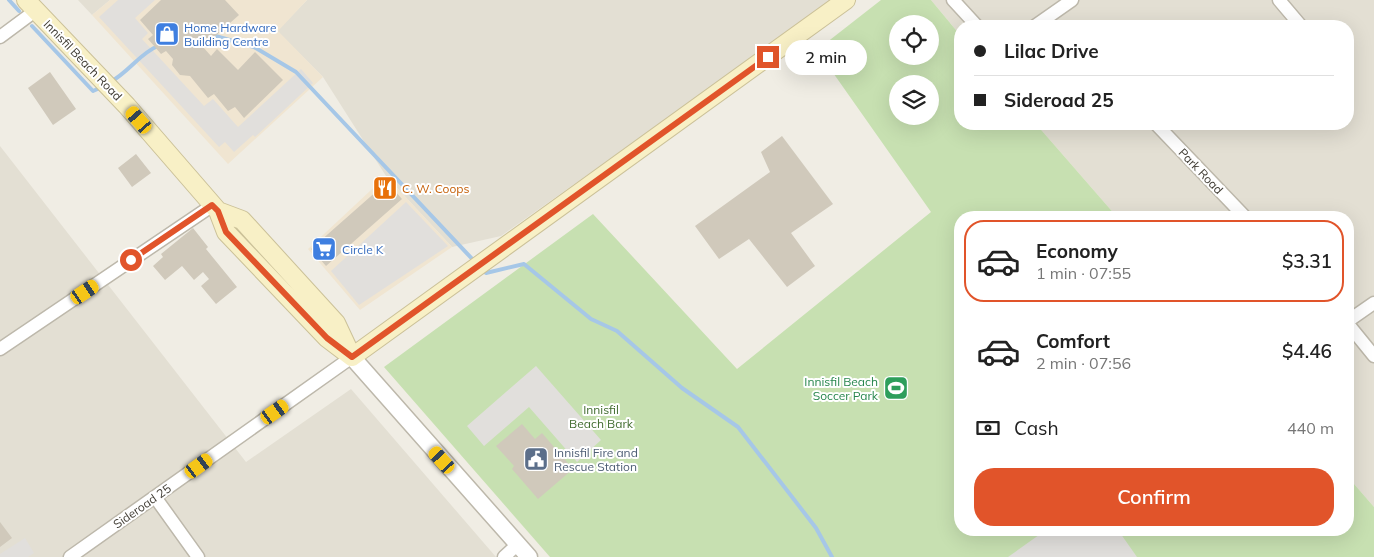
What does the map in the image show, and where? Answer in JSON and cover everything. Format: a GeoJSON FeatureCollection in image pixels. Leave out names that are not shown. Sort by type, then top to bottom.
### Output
{"type":"FeatureCollection","features":[{"type":"Feature","properties":{"kind":"main road","name":"Sideroad 25"},"geometry":{"type":"LineString","coordinates":[[352,357],[846,0]]}},
{"type":"Feature","properties":{"kind":"main road","name":"Innisfil Beach Road"},"geometry":{"type":"LineString","coordinates":[[31,5],[126,106],[215,208],[242,220],[307,291],[336,323],[352,357]]}},
{"type":"Feature","properties":{"kind":"street"},"geometry":{"type":"LineString","coordinates":[[953,0],[971,20]]}},
{"type":"Feature","properties":{"kind":"street"},"geometry":{"type":"LineString","coordinates":[[1044,20],[1072,0]]}},
{"type":"Feature","properties":{"kind":"street"},"geometry":{"type":"LineString","coordinates":[[1278,0],[1296,20]]}},
{"type":"Feature","properties":{"kind":"street"},"geometry":{"type":"LineString","coordinates":[[0,37],[31,5]]}},
{"type":"Feature","properties":{"kind":"street","name":"Park Road"},"geometry":{"type":"LineString","coordinates":[[1162,130],[1239,211]]}},
{"type":"Feature","properties":{"kind":"street"},"geometry":{"type":"LineString","coordinates":[[0,349],[215,208]]}},
{"type":"Feature","properties":{"kind":"street"},"geometry":{"type":"LineString","coordinates":[[1354,318],[1374,303]]}},
{"type":"Feature","properties":{"kind":"street"},"geometry":{"type":"LineString","coordinates":[[1354,330],[1374,356]]}},
{"type":"Feature","properties":{"kind":"street","name":"Sideroad 25"},"geometry":{"type":"LineString","coordinates":[[70,557],[352,357]]}},
{"type":"Feature","properties":{"kind":"street","name":"Innisfil Beach Road"},"geometry":{"type":"LineString","coordinates":[[352,357],[529,557]]}},
{"type":"Feature","properties":{"kind":"street"},"geometry":{"type":"LineString","coordinates":[[154,497],[198,557]]}},
{"type":"Feature","properties":{"kind":"street"},"geometry":{"type":"LineString","coordinates":[[504,557],[518,544]]}},
{"type":"Feature","properties":{"kind":"shaded area"},"geometry":{"type":"Polygon","coordinates":[[[78,0],[110,0],[92,15],[78,0]]]}},
{"type":"Feature","properties":{"kind":"shaded area"},"geometry":{"type":"Polygon","coordinates":[[[110,0],[307,0],[278,31],[323,77],[228,164],[92,15],[110,0]]]}},
{"type":"Feature","properties":{"kind":"shaded area"},"geometry":{"type":"Polygon","coordinates":[[[118,0],[155,0],[135,18],[148,33],[142,39],[204,106],[213,99],[238,127],[301,69],[313,83],[255,137],[253,135],[234,152],[225,142],[219,147],[99,17],[118,0]]]}},
{"type":"Feature","properties":{"kind":"shaded area"},"geometry":{"type":"Polygon","coordinates":[[[307,0],[834,0],[501,236],[452,247],[386,176],[323,77],[277,31],[307,0]]]}},
{"type":"Feature","properties":{"kind":"shaded area"},"geometry":{"type":"Polygon","coordinates":[[[931,0],[1374,0],[1374,507],[1354,484],[1354,211],[1112,211],[1041,130],[1354,130],[1354,20],[954,20],[954,28],[931,0]]]}},
{"type":"Feature","properties":{"kind":"shaded area"},"geometry":{"type":"Polygon","coordinates":[[[0,146],[246,462],[351,389],[496,557],[0,557],[0,146]]]}},
{"type":"Feature","properties":{"kind":"shaded area"},"geometry":{"type":"Polygon","coordinates":[[[386,176],[452,247],[360,310],[308,249],[386,176]]]}},
{"type":"Feature","properties":{"kind":"shaded area"},"geometry":{"type":"Polygon","coordinates":[[[406,202],[448,246],[359,305],[331,271],[406,202]]]}},
{"type":"Feature","properties":{"kind":"shaded area"},"geometry":{"type":"Polygon","coordinates":[[[536,366],[601,440],[577,462],[529,407],[484,446],[467,426],[536,366]]]}},
{"type":"Feature","properties":{"kind":"shaded area"},"geometry":{"type":"Polygon","coordinates":[[[1038,536],[1122,536],[1137,557],[1008,557],[1038,536]]]}},
{"type":"Feature","properties":{"kind":"shaded area"},"geometry":{"type":"Polygon","coordinates":[[[25,538],[34,553],[28,557],[0,557],[0,554],[25,538]]]}},
{"type":"Feature","properties":{"kind":"green space","name":"Innisfil Beach Bark"},"geometry":{"type":"Polygon","coordinates":[[[881,0],[931,0],[954,28],[954,130],[1041,130],[1112,211],[954,211],[954,536],[1354,536],[1354,484],[1374,507],[1374,557],[550,557],[384,367],[593,214],[737,369],[931,212],[817,50],[881,0]]]}},
{"type":"Feature","properties":{"kind":"building"},"geometry":{"type":"Polygon","coordinates":[[[161,0],[225,0],[239,15],[203,47],[211,56],[217,49],[238,70],[255,52],[283,80],[244,118],[235,107],[228,111],[214,94],[208,98],[190,76],[180,75],[172,65],[173,59],[166,51],[161,54],[148,39],[153,35],[140,20],[161,0]]]}},
{"type":"Feature","properties":{"kind":"building"},"geometry":{"type":"Polygon","coordinates":[[[50,72],[76,109],[53,125],[28,88],[50,72]]]}},
{"type":"Feature","properties":{"kind":"building"},"geometry":{"type":"Polygon","coordinates":[[[782,136],[833,204],[791,233],[815,266],[787,287],[749,239],[719,259],[695,226],[770,172],[761,152],[782,136]]]}},
{"type":"Feature","properties":{"kind":"building"},"geometry":{"type":"Polygon","coordinates":[[[136,154],[151,173],[132,187],[118,168],[136,154]]]}},
{"type":"Feature","properties":{"kind":"building"},"geometry":{"type":"Polygon","coordinates":[[[387,182],[402,199],[326,266],[311,249],[387,182]]]}},
{"type":"Feature","properties":{"kind":"building"},"geometry":{"type":"Polygon","coordinates":[[[193,228],[208,247],[206,249],[237,287],[216,304],[201,286],[209,279],[203,272],[194,280],[182,266],[165,280],[153,266],[163,257],[161,254],[193,228]]]}},
{"type":"Feature","properties":{"kind":"building","name":"Innisfil Fire and Rescue Station"},"geometry":{"type":"Polygon","coordinates":[[[522,424],[535,439],[542,433],[573,469],[538,499],[512,469],[514,466],[496,446],[522,424]]]}},
{"type":"Feature","properties":{"kind":"building"},"geometry":{"type":"Polygon","coordinates":[[[0,522],[12,538],[0,547],[0,522]]]}},
{"type":"Feature","properties":{"kind":"waterway"},"geometry":{"type":"LineString","coordinates":[[9,0],[19,11]]}},
{"type":"Feature","properties":{"kind":"waterway"},"geometry":{"type":"LineString","coordinates":[[32,26],[93,91],[102,87]]}},
{"type":"Feature","properties":{"kind":"waterway"},"geometry":{"type":"LineString","coordinates":[[212,35],[254,47],[296,72],[476,263]]}},
{"type":"Feature","properties":{"kind":"waterway"},"geometry":{"type":"LineString","coordinates":[[110,82],[123,74],[145,53],[158,46]]}},
{"type":"Feature","properties":{"kind":"waterway"},"geometry":{"type":"LineString","coordinates":[[482,270],[486,273],[524,264],[591,319],[617,331],[682,388],[738,427],[816,528],[832,557]]}},
{"type":"Feature","properties":{"kind":"place","name":"Home Hardware Building Centre"},"geometry":{"type":"Point","coordinates":[167,34]}},
{"type":"Feature","properties":{"kind":"place","name":"C. W. Coops"},"geometry":{"type":"Point","coordinates":[385,188]}},
{"type":"Feature","properties":{"kind":"place","name":"Circle K"},"geometry":{"type":"Point","coordinates":[324,249]}},
{"type":"Feature","properties":{"kind":"place","name":"Innisfil Beach Soccer Park"},"geometry":{"type":"Point","coordinates":[896,388]}},
{"type":"Feature","properties":{"kind":"place","name":"Innisfil Fire and Rescue Station"},"geometry":{"type":"Point","coordinates":[536,459]}},
{"type":"Feature","properties":{"kind":"route"},"geometry":{"type":"LineString","coordinates":[[131,260],[212,205],[218,211],[226,232],[327,338],[352,357],[768,57]]}}]}
